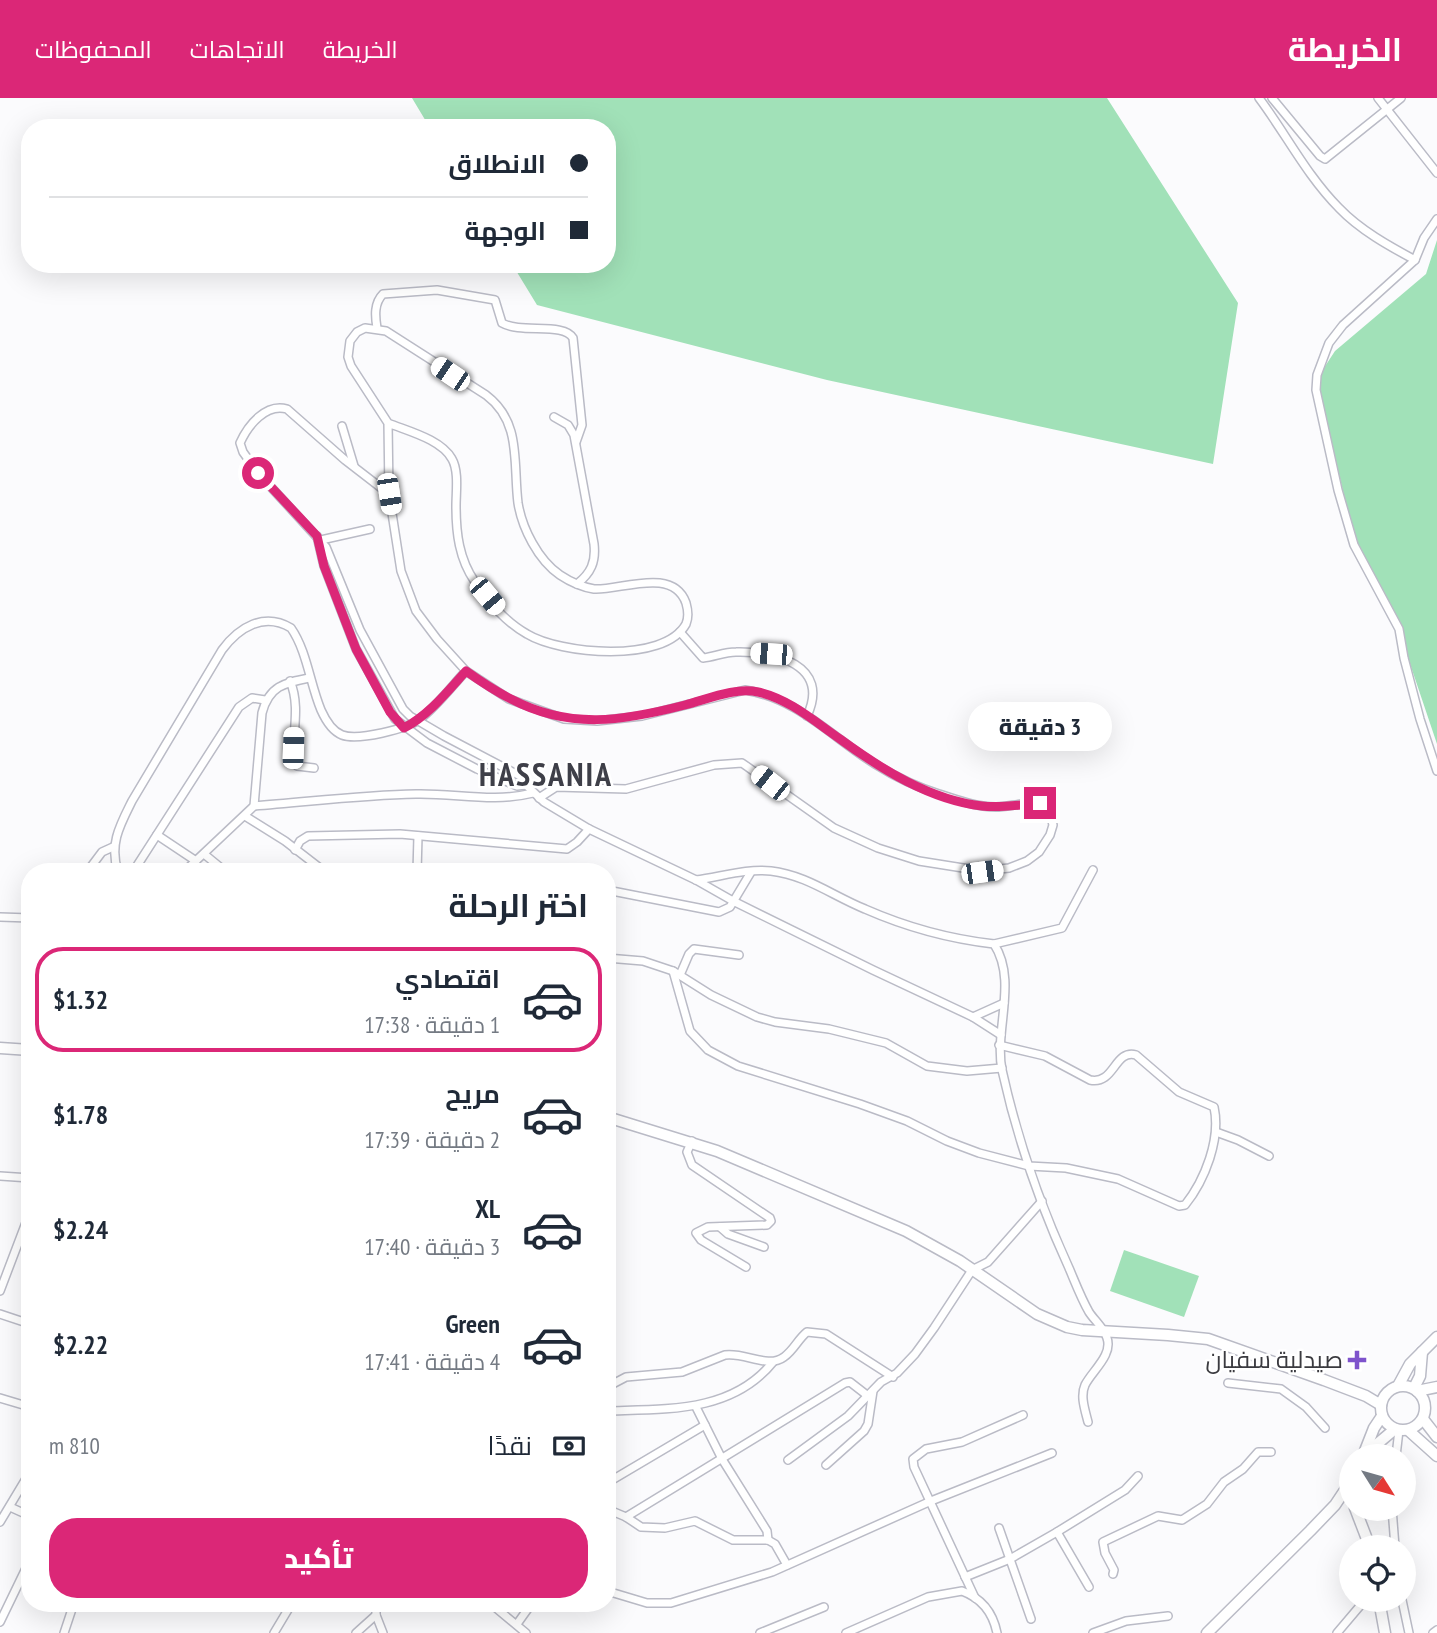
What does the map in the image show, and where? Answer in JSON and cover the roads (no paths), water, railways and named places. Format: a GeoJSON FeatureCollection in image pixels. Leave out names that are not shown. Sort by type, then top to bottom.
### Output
{"type":"FeatureCollection","features":[{"type":"Feature","properties":{"kind":"street"},"geometry":{"type":"LineString","coordinates":[[1259,98],[1317,182],[1341,211],[1390,246],[1415,260]]}},
{"type":"Feature","properties":{"kind":"street"},"geometry":{"type":"LineString","coordinates":[[1272,98],[1325,159],[1401,98]]}},
{"type":"Feature","properties":{"kind":"street"},"geometry":{"type":"LineString","coordinates":[[1378,98],[1437,173]]}},
{"type":"Feature","properties":{"kind":"street"},"geometry":{"type":"LineString","coordinates":[[1437,219],[1424,238],[1415,260],[1343,325],[1323,354],[1316,390],[1338,491],[1354,545],[1399,629],[1420,719],[1437,771]]}},
{"type":"Feature","properties":{"kind":"street"},"geometry":{"type":"LineString","coordinates":[[377,328],[376,311],[378,300],[383,294],[437,290],[495,300],[500,320],[511,327],[568,331],[573,338],[582,425],[576,442]]}},
{"type":"Feature","properties":{"kind":"street"},"geometry":{"type":"LineString","coordinates":[[365,328],[377,328],[394,336],[500,407],[514,442],[519,504],[529,534],[550,567],[577,584],[601,589],[629,583],[656,583],[672,587],[684,597],[688,612],[688,619],[680,632],[660,644],[601,651],[564,648],[541,641],[520,629],[499,611],[475,582],[459,549],[454,464],[450,456],[429,440],[388,423],[357,379],[348,358],[351,341],[357,332],[365,328]]}},
{"type":"Feature","properties":{"kind":"street"},"geometry":{"type":"LineString","coordinates":[[389,494],[287,409],[278,407],[267,411],[243,436],[241,447],[249,461],[329,551],[374,658],[403,709],[418,721],[523,777],[536,796],[589,829],[974,1017],[1000,1035]]}},
{"type":"Feature","properties":{"kind":"street"},"geometry":{"type":"LineString","coordinates":[[554,417],[568,425],[576,442],[595,554],[590,570],[577,584]]}},
{"type":"Feature","properties":{"kind":"street"},"geometry":{"type":"LineString","coordinates":[[254,806],[369,795],[419,794],[511,799],[536,796],[556,788],[626,789],[714,765],[742,763],[834,828],[878,848],[919,861],[982,872],[1009,868],[1033,857],[1045,845],[1050,835],[1052,815],[1045,805],[980,806],[936,793],[876,765],[781,700],[745,690],[642,716],[597,720],[564,719],[509,699],[466,671],[423,623],[416,611],[401,570],[389,494],[388,423]]}},
{"type":"Feature","properties":{"kind":"street"},"geometry":{"type":"LineString","coordinates":[[342,425],[354,466]]}},
{"type":"Feature","properties":{"kind":"street"},"geometry":{"type":"LineString","coordinates":[[319,538],[370,529]]}},
{"type":"Feature","properties":{"kind":"street"},"geometry":{"type":"LineString","coordinates":[[319,538],[324,566],[342,613],[364,664],[390,712],[404,728],[477,769],[517,786],[526,785]]}},
{"type":"Feature","properties":{"kind":"street"},"geometry":{"type":"LineString","coordinates":[[342,613],[352,609]]}},
{"type":"Feature","properties":{"kind":"street"},"geometry":{"type":"LineString","coordinates":[[116,863],[113,847],[132,801],[231,637],[258,621],[288,626],[298,641],[322,712],[334,729],[343,735],[358,736],[404,728],[418,721],[466,671]]}},
{"type":"Feature","properties":{"kind":"street"},"geometry":{"type":"LineString","coordinates":[[680,632],[703,657],[726,652],[745,652],[771,654],[794,664],[807,675],[813,685],[813,702],[807,716]]}},
{"type":"Feature","properties":{"kind":"street"},"geometry":{"type":"LineString","coordinates":[[364,664],[374,658]]}},
{"type":"Feature","properties":{"kind":"street"},"geometry":{"type":"LineString","coordinates":[[157,835],[196,861],[245,816],[254,806],[265,700],[289,681],[309,678]]}},
{"type":"Feature","properties":{"kind":"street"},"geometry":{"type":"LineString","coordinates":[[289,681],[295,707],[294,762],[300,767],[314,768]]}},
{"type":"Feature","properties":{"kind":"street"},"geometry":{"type":"LineString","coordinates":[[139,863],[239,708],[252,698],[265,700]]}},
{"type":"Feature","properties":{"kind":"street"},"geometry":{"type":"LineString","coordinates":[[245,816],[313,863]]}},
{"type":"Feature","properties":{"kind":"street"},"geometry":{"type":"LineString","coordinates":[[295,850],[304,838],[315,835],[418,836],[567,849],[589,829]]}},
{"type":"Feature","properties":{"kind":"street"},"geometry":{"type":"LineString","coordinates":[[417,863],[418,836]]}},
{"type":"Feature","properties":{"kind":"street"},"geometry":{"type":"LineString","coordinates":[[94,863],[102,852],[113,847]]}},
{"type":"Feature","properties":{"kind":"street"},"geometry":{"type":"LineString","coordinates":[[204,854],[215,863]]}},
{"type":"Feature","properties":{"kind":"street"},"geometry":{"type":"LineString","coordinates":[[696,880],[768,871],[794,876],[902,925],[994,944],[1062,928],[1093,870]]}},
{"type":"Feature","properties":{"kind":"street"},"geometry":{"type":"LineString","coordinates":[[616,892],[716,912],[726,910],[751,872]]}},
{"type":"Feature","properties":{"kind":"street"},"geometry":{"type":"LineString","coordinates":[[0,917],[21,918]]}},
{"type":"Feature","properties":{"kind":"street"},"geometry":{"type":"LineString","coordinates":[[994,944],[1001,960],[1004,1003],[999,1045],[1002,1068],[1029,1166],[1085,1305],[1108,1338],[1108,1347],[1083,1391],[1087,1422]]}},
{"type":"Feature","properties":{"kind":"street"},"geometry":{"type":"LineString","coordinates":[[739,955],[694,949],[677,973],[691,1031],[708,1050],[720,1058],[895,1117],[979,1153],[1029,1166],[1066,1168],[1118,1179],[1182,1206],[1189,1200],[1203,1174],[1216,1132],[1214,1107],[1179,1092],[1136,1055],[1123,1055],[1108,1077],[1098,1082],[1045,1056],[999,1045]]}},
{"type":"Feature","properties":{"kind":"street"},"geometry":{"type":"LineString","coordinates":[[616,959],[643,961],[677,973],[711,995],[757,1017],[841,1031],[886,1043],[927,1066],[967,1071],[1002,1068]]}},
{"type":"Feature","properties":{"kind":"street"},"geometry":{"type":"LineString","coordinates":[[974,1017],[1004,1003]]}},
{"type":"Feature","properties":{"kind":"street"},"geometry":{"type":"LineString","coordinates":[[0,1048],[21,1049]]}},
{"type":"Feature","properties":{"kind":"street"},"geometry":{"type":"LineString","coordinates":[[616,1120],[692,1141],[906,1231],[935,1246],[1053,1322],[1082,1330],[1208,1339],[1366,1396],[1381,1411],[1389,1426],[1401,1430],[1437,1457]]}},
{"type":"Feature","properties":{"kind":"street"},"geometry":{"type":"LineString","coordinates":[[1216,1132],[1269,1156]]}},
{"type":"Feature","properties":{"kind":"street"},"geometry":{"type":"LineString","coordinates":[[692,1141],[687,1153],[692,1165],[771,1220],[767,1225],[706,1227],[698,1230],[695,1235],[746,1268]]}},
{"type":"Feature","properties":{"kind":"street"},"geometry":{"type":"LineString","coordinates":[[0,1176],[21,1177]]}},
{"type":"Feature","properties":{"kind":"street"},"geometry":{"type":"LineString","coordinates":[[788,1460],[848,1416],[881,1382],[892,1377],[915,1354],[972,1270],[988,1262],[1042,1201]]}},
{"type":"Feature","properties":{"kind":"street"},"geometry":{"type":"LineString","coordinates":[[720,1227],[728,1234],[764,1247]]}},
{"type":"Feature","properties":{"kind":"street"},"geometry":{"type":"LineString","coordinates":[[0,1291],[21,1236]]}},
{"type":"Feature","properties":{"kind":"street"},"geometry":{"type":"LineString","coordinates":[[0,1314],[21,1321]]}},
{"type":"Feature","properties":{"kind":"street"},"geometry":{"type":"LineString","coordinates":[[616,1411],[696,1407],[716,1400],[751,1382],[773,1362],[782,1359],[803,1335],[811,1332],[827,1334],[892,1377]]}},
{"type":"Feature","properties":{"kind":"street"},"geometry":{"type":"LineString","coordinates":[[1368,1444],[1386,1393],[1398,1386],[1404,1372],[1437,1337]]}},
{"type":"Feature","properties":{"kind":"street"},"geometry":{"type":"LineString","coordinates":[[1422,1352],[1416,1390],[1425,1404],[1424,1415],[1437,1437]]}},
{"type":"Feature","properties":{"kind":"street"},"geometry":{"type":"LineString","coordinates":[[616,1382],[626,1377],[682,1372],[725,1355],[733,1354],[773,1362]]}},
{"type":"Feature","properties":{"kind":"street"},"geometry":{"type":"LineString","coordinates":[[626,1517],[845,1383],[850,1382],[871,1393]]}},
{"type":"Feature","properties":{"kind":"street"},"geometry":{"type":"LineString","coordinates":[[1228,1383],[1282,1389],[1306,1407],[1325,1428]]}},
{"type":"Feature","properties":{"kind":"street"},"geometry":{"type":"LineString","coordinates":[[1398,1386],[1416,1390],[1437,1387]]}},
{"type":"Feature","properties":{"kind":"street"},"geometry":{"type":"LineString","coordinates":[[826,1465],[868,1424],[871,1393]]}},
{"type":"Feature","properties":{"kind":"street"},"geometry":{"type":"LineString","coordinates":[[0,1398],[21,1404]]}},
{"type":"Feature","properties":{"kind":"street"},"geometry":{"type":"LineString","coordinates":[[1380,1444],[1437,1405]]}},
{"type":"Feature","properties":{"kind":"street"},"geometry":{"type":"LineString","coordinates":[[696,1407],[722,1459],[762,1522],[768,1540]]}},
{"type":"Feature","properties":{"kind":"street"},"geometry":{"type":"LineString","coordinates":[[975,1598],[913,1463],[916,1455],[935,1446],[962,1442],[1023,1415]]}},
{"type":"Feature","properties":{"kind":"street"},"geometry":{"type":"LineString","coordinates":[[616,1478],[705,1425]]}},
{"type":"Feature","properties":{"kind":"street"},"geometry":{"type":"LineString","coordinates":[[1398,1444],[1401,1430]]}},
{"type":"Feature","properties":{"kind":"street"},"geometry":{"type":"LineString","coordinates":[[1113,1574],[1114,1570],[1105,1553],[1103,1542],[1158,1516],[1182,1520],[1207,1504],[1224,1482],[1243,1469],[1258,1452],[1271,1452]]}},
{"type":"Feature","properties":{"kind":"street"},"geometry":{"type":"LineString","coordinates":[[616,1594],[647,1603],[671,1603],[772,1572],[931,1502],[1052,1453]]}},
{"type":"Feature","properties":{"kind":"street"},"geometry":{"type":"LineString","coordinates":[[965,1577],[1010,1559],[1057,1532],[1125,1490],[1138,1476]]}},
{"type":"Feature","properties":{"kind":"street"},"geometry":{"type":"LineString","coordinates":[[0,1522],[21,1488]]}},
{"type":"Feature","properties":{"kind":"street"},"geometry":{"type":"LineString","coordinates":[[1207,1633],[1339,1500]]}},
{"type":"Feature","properties":{"kind":"street"},"geometry":{"type":"LineString","coordinates":[[10,1507],[21,1512]]}},
{"type":"Feature","properties":{"kind":"street"},"geometry":{"type":"LineString","coordinates":[[616,1513],[641,1527],[664,1528],[695,1521],[739,1541],[768,1540],[775,1544],[787,1565]]}},
{"type":"Feature","properties":{"kind":"street"},"geometry":{"type":"LineString","coordinates":[[999,1528],[1031,1619]]}},
{"type":"Feature","properties":{"kind":"street"},"geometry":{"type":"LineString","coordinates":[[1057,1532],[1089,1587]]}},
{"type":"Feature","properties":{"kind":"street"},"geometry":{"type":"LineString","coordinates":[[0,1622],[21,1579]]}},
{"type":"Feature","properties":{"kind":"street"},"geometry":{"type":"LineString","coordinates":[[846,1633],[928,1597],[962,1591],[975,1598],[990,1613],[997,1633]]}},
{"type":"Feature","properties":{"kind":"street"},"geometry":{"type":"LineString","coordinates":[[760,1633],[824,1607]]}},
{"type":"Feature","properties":{"kind":"street"},"geometry":{"type":"LineString","coordinates":[[64,1633],[71,1612]]}},
{"type":"Feature","properties":{"kind":"street"},"geometry":{"type":"LineString","coordinates":[[274,1633],[287,1612]]}},
{"type":"Feature","properties":{"kind":"street"},"geometry":{"type":"LineString","coordinates":[[502,1612],[526,1633]]}},
{"type":"Feature","properties":{"kind":"street"},"geometry":{"type":"LineString","coordinates":[[517,1625],[526,1612]]}},
{"type":"Feature","properties":{"kind":"street"},"geometry":{"type":"LineString","coordinates":[[1340,1632],[1356,1612]]}},
{"type":"Feature","properties":{"kind":"street"},"geometry":{"type":"LineString","coordinates":[[1381,1612],[1385,1633]]}},
{"type":"Feature","properties":{"kind":"street"},"geometry":{"type":"LineString","coordinates":[[1405,1612],[1409,1633]]}},
{"type":"Feature","properties":{"kind":"street"},"geometry":{"type":"LineString","coordinates":[[356,1633],[376,1615],[383,1633]]}},
{"type":"Feature","properties":{"kind":"street"},"geometry":{"type":"LineString","coordinates":[[1093,1633],[1126,1620],[1168,1616]]}},
{"type":"Feature","properties":{"kind":"place","name":"صيدلية سفيان"},"geometry":{"type":"Point","coordinates":[1357,1360]}},
{"type":"Feature","properties":{"kind":"district","name":"HASSANIA"},"geometry":{"type":"Point","coordinates":[546,775]}}]}
